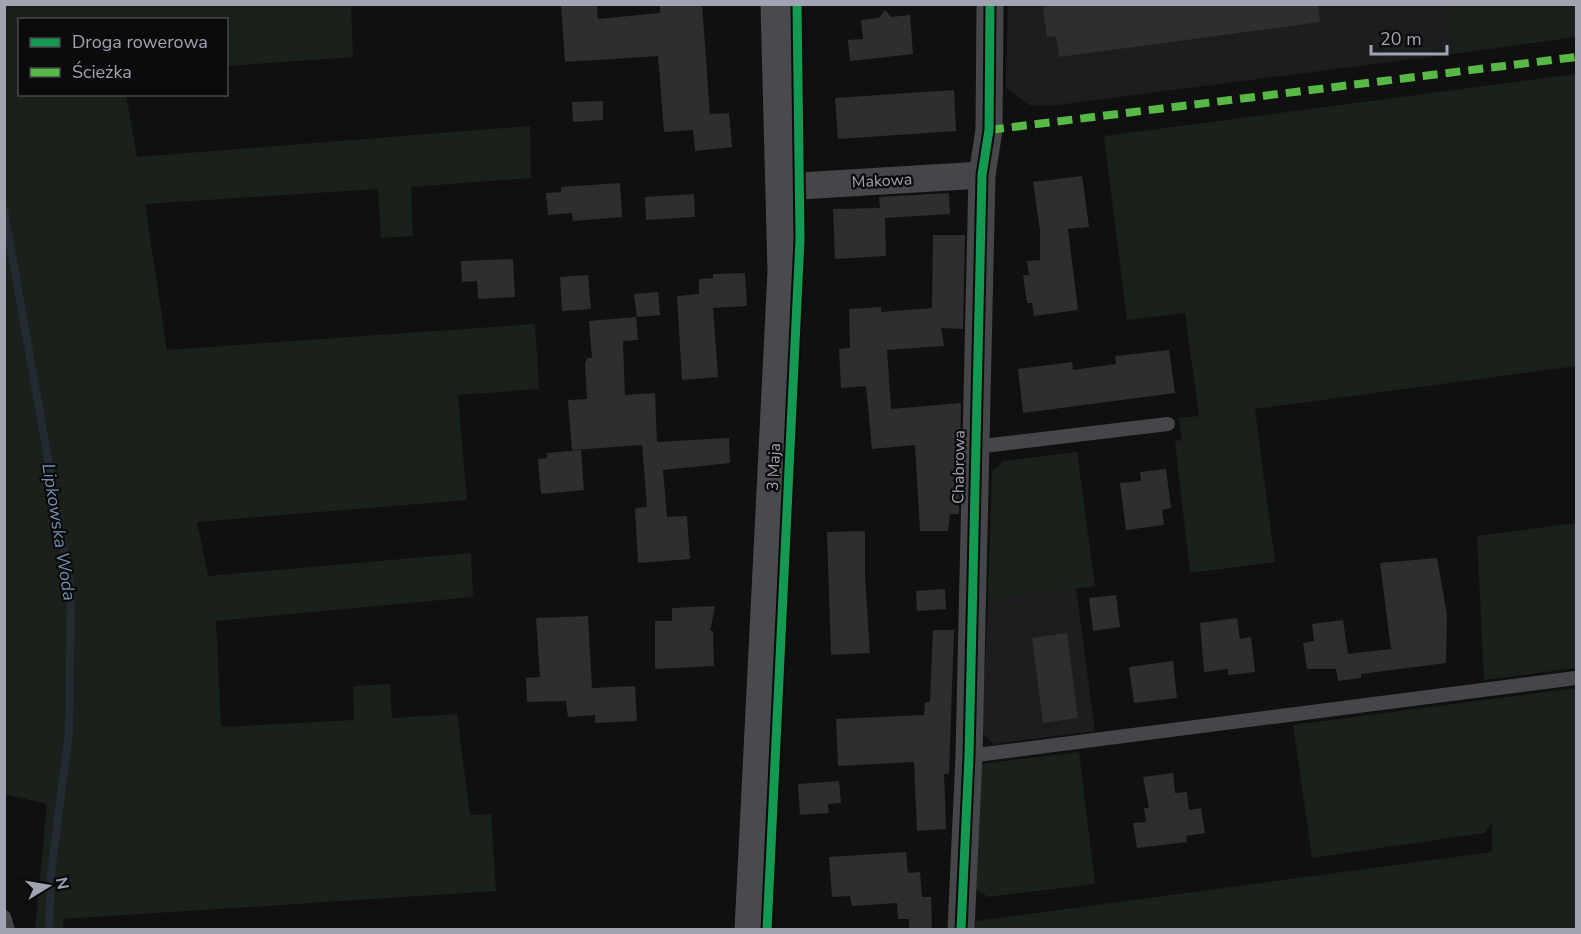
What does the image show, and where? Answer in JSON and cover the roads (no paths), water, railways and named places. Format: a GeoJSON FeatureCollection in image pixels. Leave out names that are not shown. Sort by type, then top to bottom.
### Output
{"type":"FeatureCollection","features":[{"type":"Feature","properties":{"kind":"main road","name":"3 Maja"},"geometry":{"type":"LineString","coordinates":[[751,930],[784,272],[777,4]]}},
{"type":"Feature","properties":{"kind":"street","name":"Chabrowa"},"geometry":{"type":"LineString","coordinates":[[962,930],[969,756],[982,175],[989,130],[990,4]]}},
{"type":"Feature","properties":{"kind":"street","name":"Makowa"},"geometry":{"type":"LineString","coordinates":[[783,187],[982,175]]}},
{"type":"Feature","properties":{"kind":"lane"},"geometry":{"type":"LineString","coordinates":[[975,447],[1168,424]]}},
{"type":"Feature","properties":{"kind":"lane"},"geometry":{"type":"LineString","coordinates":[[969,756],[1576,678]]}},
{"type":"Feature","properties":{"kind":"lane"},"geometry":{"type":"LineString","coordinates":[[4,917],[8,930]]}},
{"type":"Feature","properties":{"kind":"waterway","name":"Lipkowska Woda"},"geometry":{"type":"LineString","coordinates":[[4,210],[71,589],[69,731],[51,873],[49,930]]}}]}
